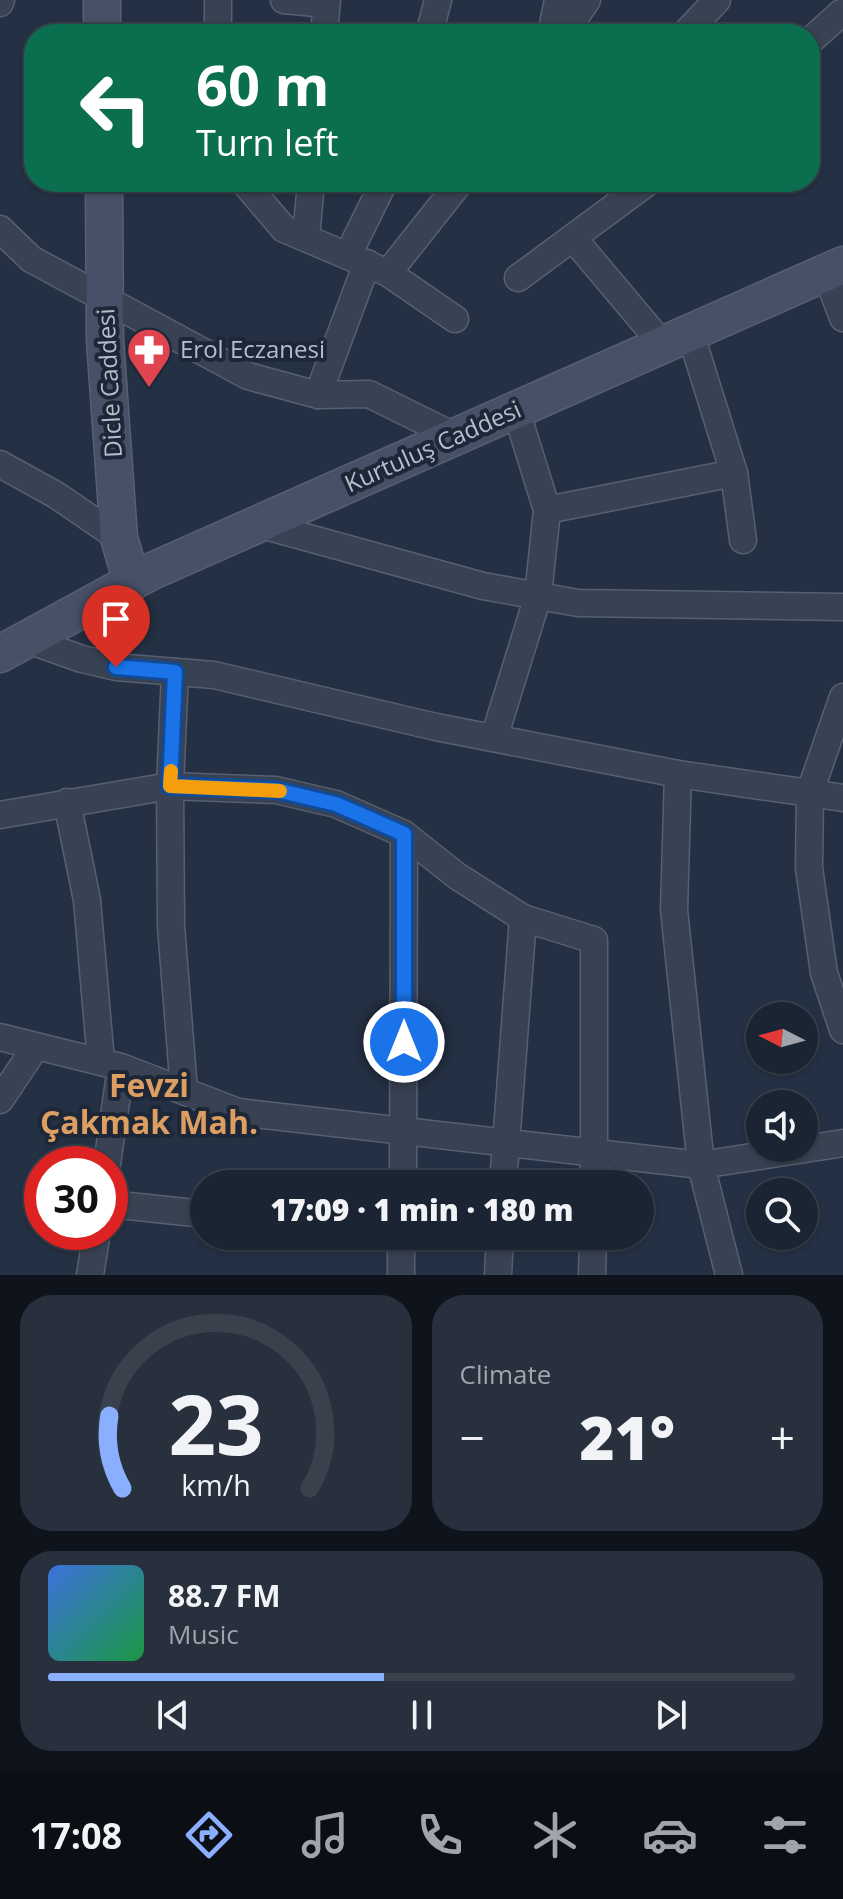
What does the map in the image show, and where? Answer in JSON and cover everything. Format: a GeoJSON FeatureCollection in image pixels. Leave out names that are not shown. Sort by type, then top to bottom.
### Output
{"type":"FeatureCollection","features":[{"type":"Feature","properties":{"kind":"main road"},"geometry":{"type":"LineString","coordinates":[[102,0],[102,24]]}},
{"type":"Feature","properties":{"kind":"main road","name":"Dicle Caddesi"},"geometry":{"type":"LineString","coordinates":[[104,192],[105,340],[119,538],[132,582]]}},
{"type":"Feature","properties":{"kind":"main road","name":"Kurtuluş Caddesi"},"geometry":{"type":"LineString","coordinates":[[14,647],[132,582],[835,269]]}},
{"type":"Feature","properties":{"kind":"street"},"geometry":{"type":"LineString","coordinates":[[218,0],[218,24]]}},
{"type":"Feature","properties":{"kind":"street"},"geometry":{"type":"LineString","coordinates":[[284,0],[327,2],[325,24]]}},
{"type":"Feature","properties":{"kind":"street"},"geometry":{"type":"LineString","coordinates":[[553,24],[558,0]]}},
{"type":"Feature","properties":{"kind":"street"},"geometry":{"type":"LineString","coordinates":[[571,24],[587,0]]}},
{"type":"Feature","properties":{"kind":"street"},"geometry":{"type":"LineString","coordinates":[[694,24],[717,0]]}},
{"type":"Feature","properties":{"kind":"street"},"geometry":{"type":"LineString","coordinates":[[431,24],[434,1]]}},
{"type":"Feature","properties":{"kind":"street"},"geometry":{"type":"LineString","coordinates":[[820,30],[838,9]]}},
{"type":"Feature","properties":{"kind":"street"},"geometry":{"type":"LineString","coordinates":[[253,192],[284,229],[368,264],[455,319]]}},
{"type":"Feature","properties":{"kind":"street"},"geometry":{"type":"LineString","coordinates":[[306,238],[310,192]]}},
{"type":"Feature","properties":{"kind":"street"},"geometry":{"type":"LineString","coordinates":[[318,395],[368,264],[382,192]]}},
{"type":"Feature","properties":{"kind":"street"},"geometry":{"type":"LineString","coordinates":[[368,264],[449,192]]}},
{"type":"Feature","properties":{"kind":"street"},"geometry":{"type":"LineString","coordinates":[[518,278],[635,192]]}},
{"type":"Feature","properties":{"kind":"street"},"geometry":{"type":"LineString","coordinates":[[0,229],[31,259],[248,376],[318,395],[369,394],[456,437]]}},
{"type":"Feature","properties":{"kind":"street"},"geometry":{"type":"LineString","coordinates":[[573,238],[676,339],[734,473],[743,540]]}},
{"type":"Feature","properties":{"kind":"street"},"geometry":{"type":"LineString","coordinates":[[835,269],[843,318]]}},
{"type":"Feature","properties":{"kind":"street"},"geometry":{"type":"LineString","coordinates":[[494,738],[538,596],[547,510],[516,410]]}},
{"type":"Feature","properties":{"kind":"street"},"geometry":{"type":"LineString","coordinates":[[0,464],[56,495],[119,538]]}},
{"type":"Feature","properties":{"kind":"street"},"geometry":{"type":"LineString","coordinates":[[547,510],[734,473]]}},
{"type":"Feature","properties":{"kind":"street"},"geometry":{"type":"LineString","coordinates":[[258,524],[483,586],[578,603],[843,607]]}},
{"type":"Feature","properties":{"kind":"street"},"geometry":{"type":"LineString","coordinates":[[14,647],[116,667],[214,675],[494,738],[678,774],[843,798]]}},
{"type":"Feature","properties":{"kind":"street"},"geometry":{"type":"LineString","coordinates":[[175,672],[170,786],[171,926],[184,1091]]}},
{"type":"Feature","properties":{"kind":"street"},"geometry":{"type":"LineString","coordinates":[[843,697],[810,792],[811,883],[824,973],[843,1030]]}},
{"type":"Feature","properties":{"kind":"street"},"geometry":{"type":"LineString","coordinates":[[678,774],[674,910],[701,1165],[729,1275]]}},
{"type":"Feature","properties":{"kind":"street"},"geometry":{"type":"LineString","coordinates":[[0,815],[170,786],[276,790],[336,804],[404,834],[457,876],[523,918],[594,940],[594,1170]]}},
{"type":"Feature","properties":{"kind":"street"},"geometry":{"type":"LineString","coordinates":[[67,802],[87,900],[111,1064],[108,1146]]}},
{"type":"Feature","properties":{"kind":"street"},"geometry":{"type":"LineString","coordinates":[[403,1170],[404,834]]}},
{"type":"Feature","properties":{"kind":"street"},"geometry":{"type":"LineString","coordinates":[[504,1170],[523,918]]}},
{"type":"Feature","properties":{"kind":"street"},"geometry":{"type":"LineString","coordinates":[[0,1037],[35,1048],[111,1064],[238,1112],[701,1165],[843,1143]]}},
{"type":"Feature","properties":{"kind":"street"},"geometry":{"type":"LineString","coordinates":[[0,1100],[35,1048]]}},
{"type":"Feature","properties":{"kind":"street"},"geometry":{"type":"LineString","coordinates":[[128,1206],[190,1213]]}},
{"type":"Feature","properties":{"kind":"street"},"geometry":{"type":"LineString","coordinates":[[90,1275],[94,1250]]}},
{"type":"Feature","properties":{"kind":"street"},"geometry":{"type":"LineString","coordinates":[[401,1250],[401,1275]]}},
{"type":"Feature","properties":{"kind":"street"},"geometry":{"type":"LineString","coordinates":[[498,1275],[499,1250]]}},
{"type":"Feature","properties":{"kind":"street"},"geometry":{"type":"LineString","coordinates":[[592,1275],[593,1250]]}},
{"type":"Feature","properties":{"kind":"slow traffic"},"geometry":{"type":"LineString","coordinates":[[171,771],[170,786],[280,791]]}},
{"type":"Feature","properties":{"kind":"place","name":"Erol Eczanesi"},"geometry":{"type":"Point","coordinates":[149,389]}},
{"type":"Feature","properties":{"kind":"district","name":"Fevzi Çakmak Mah."},"geometry":{"type":"Point","coordinates":[149,1104]}},
{"type":"Feature","properties":{"kind":"route"},"geometry":{"type":"LineString","coordinates":[[116,667],[175,672],[170,786],[276,790],[336,804],[404,834],[404,1042]]}}]}
